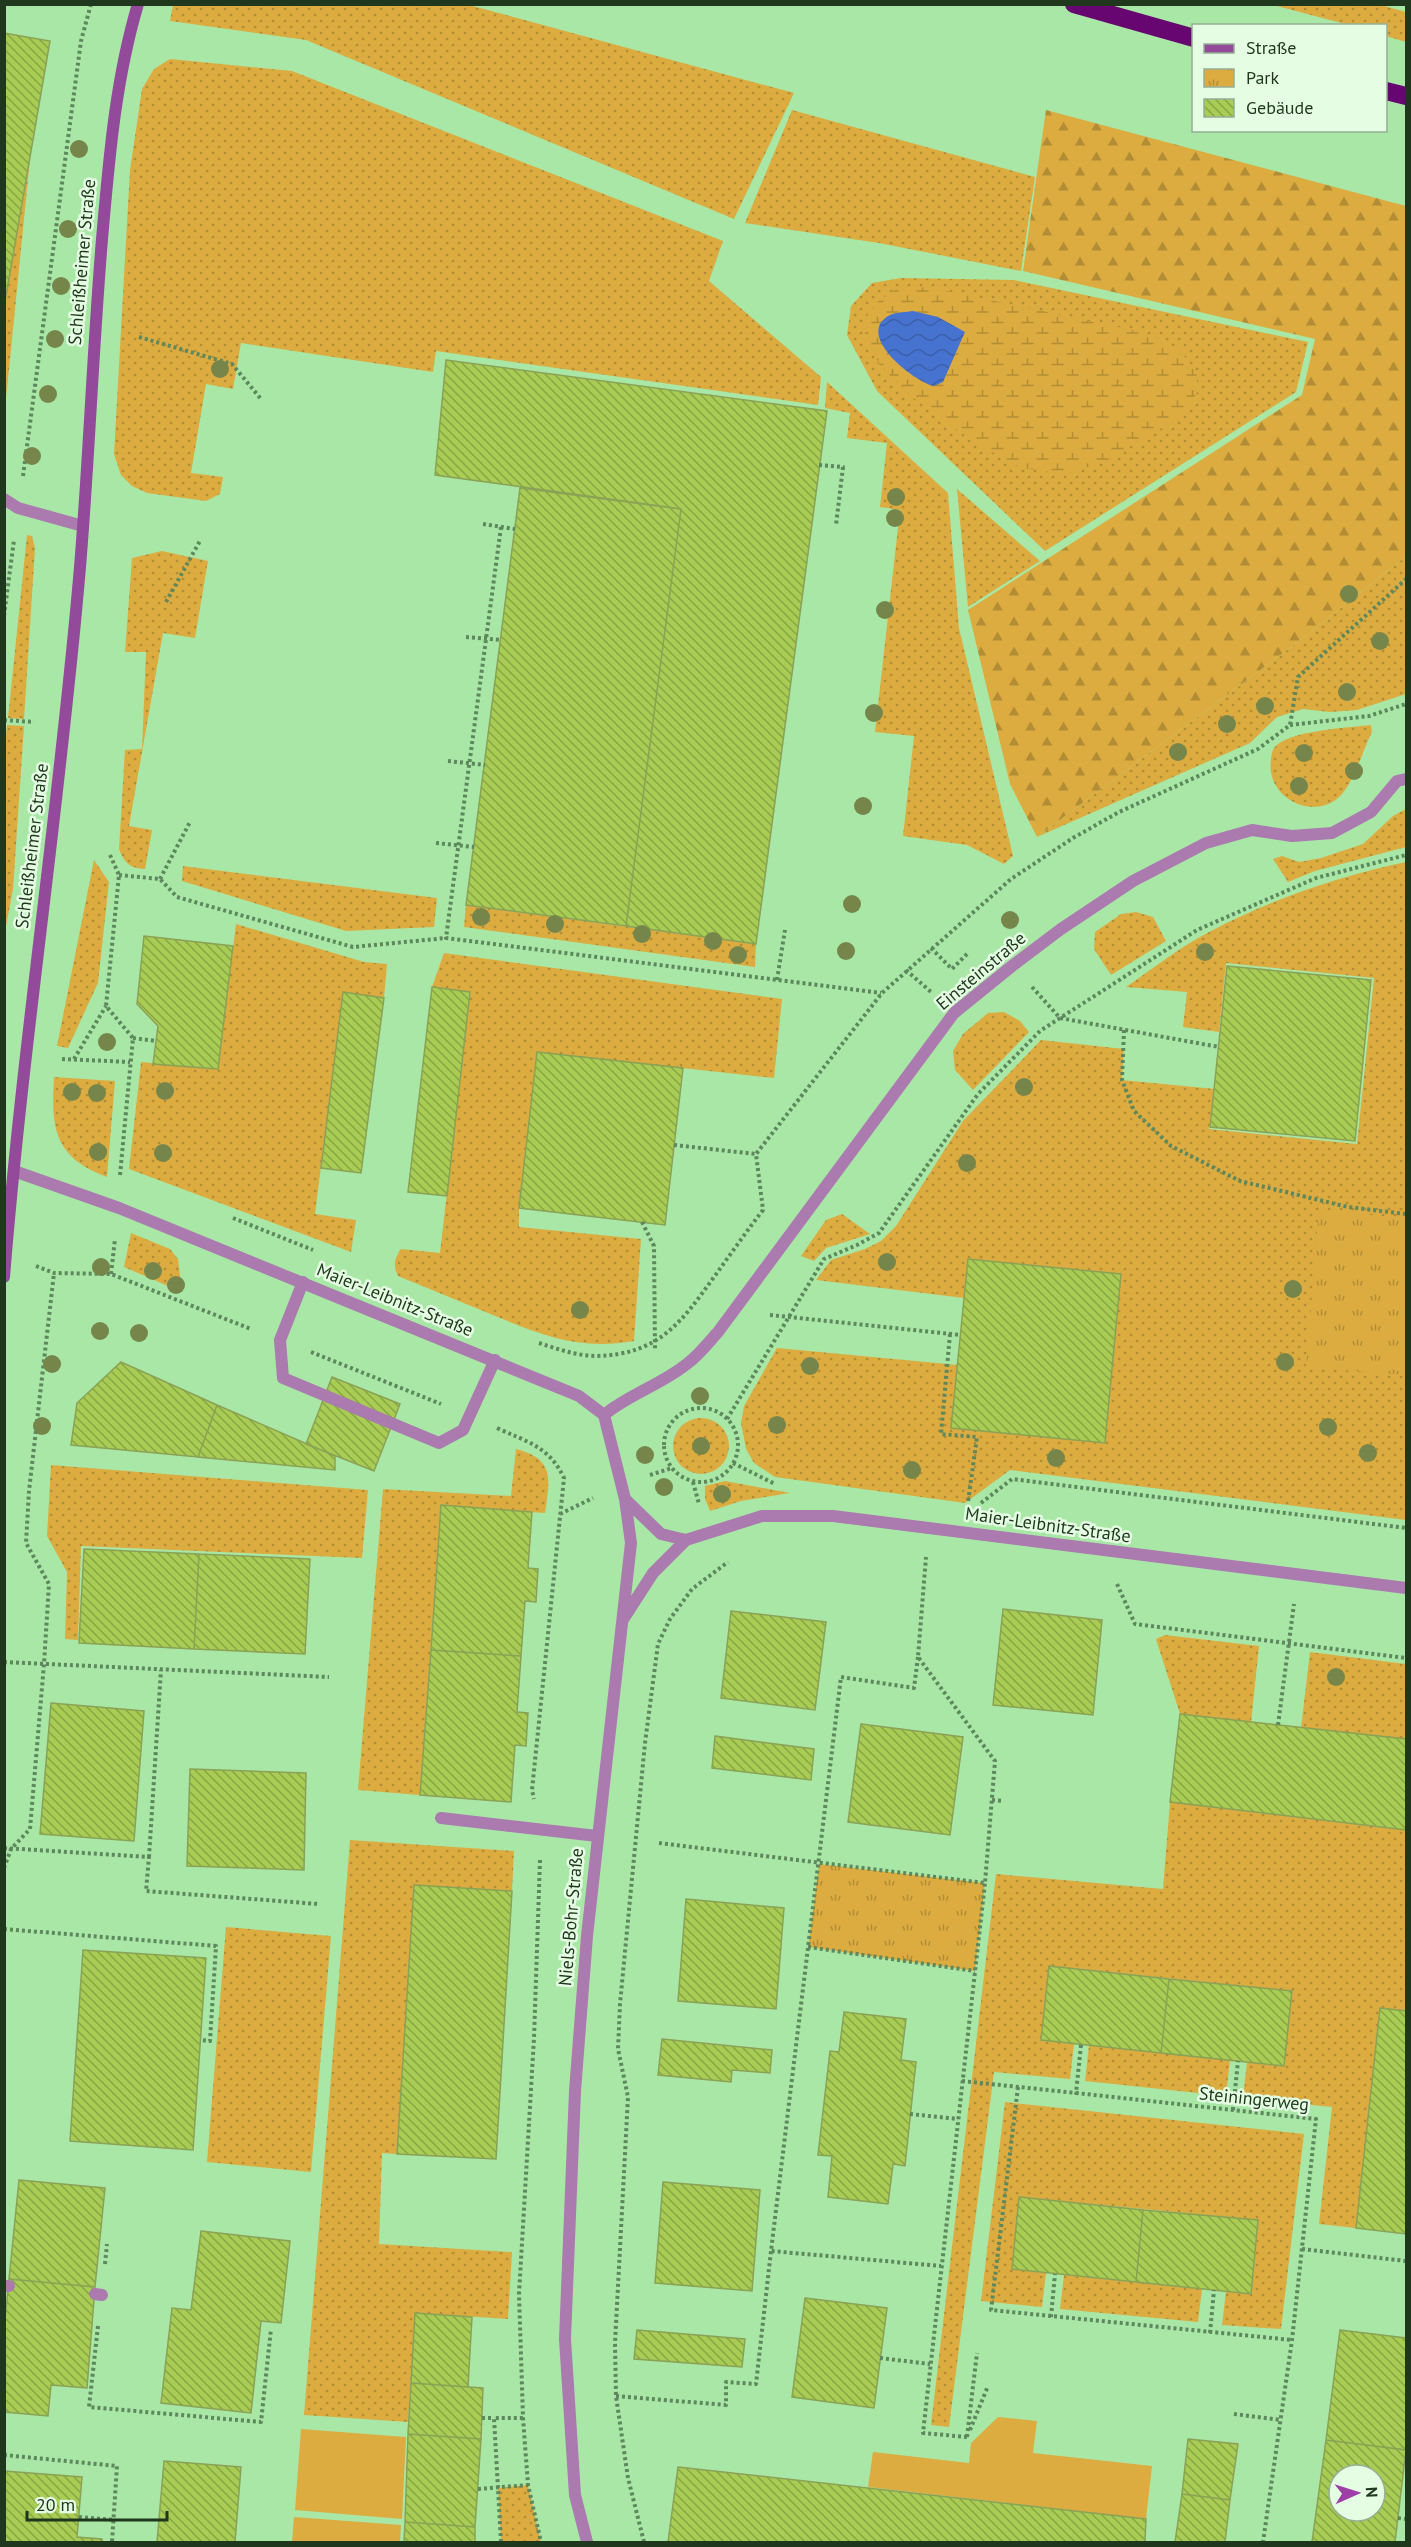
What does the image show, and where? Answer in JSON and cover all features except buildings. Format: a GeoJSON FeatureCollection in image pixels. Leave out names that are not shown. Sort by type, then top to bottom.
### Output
{"type":"FeatureCollection","features":[{"type":"Feature","properties":{"kind":"highway"},"geometry":{"type":"LineString","coordinates":[[1074,4],[1192,37]]}},
{"type":"Feature","properties":{"kind":"highway"},"geometry":{"type":"LineString","coordinates":[[1387,91],[1407,96]]}},
{"type":"Feature","properties":{"kind":"street","name":"Schleißheimer Straße"},"geometry":{"type":"LineString","coordinates":[[4,1277],[9,1169],[66,724],[83,526],[92,358],[114,106],[138,4]]}},
{"type":"Feature","properties":{"kind":"street"},"geometry":{"type":"LineString","coordinates":[[4,499],[18,508],[83,526]]}},
{"type":"Feature","properties":{"kind":"street","name":"Einsteinstraße"},"geometry":{"type":"LineString","coordinates":[[604,1415],[616,1404],[688,1364],[718,1332],[954,1013],[1012,966],[1061,929],[1133,881],[1206,843],[1252,830],[1292,836],[1332,833],[1371,812],[1397,781],[1407,779]]}},
{"type":"Feature","properties":{"kind":"street","name":"Maier-Leibnitz-Straße"},"geometry":{"type":"LineString","coordinates":[[9,1169],[119,1208],[495,1360],[579,1396],[604,1415]]}},
{"type":"Feature","properties":{"kind":"street"},"geometry":{"type":"LineString","coordinates":[[303,1282],[280,1340],[284,1378],[439,1443],[463,1430],[495,1360]]}},
{"type":"Feature","properties":{"kind":"street"},"geometry":{"type":"LineString","coordinates":[[604,1415],[625,1499],[661,1534],[687,1540]]}},
{"type":"Feature","properties":{"kind":"street","name":"Niels-Bohr-Straße"},"geometry":{"type":"LineString","coordinates":[[587,2542],[575,2495],[565,2339],[575,2091],[587,1936],[631,1543],[625,1499]]}},
{"type":"Feature","properties":{"kind":"street","name":"Maier-Leibnitz-Straße"},"geometry":{"type":"LineString","coordinates":[[623,1621],[653,1573],[687,1540],[762,1515],[833,1516],[1407,1588]]}},
{"type":"Feature","properties":{"kind":"street"},"geometry":{"type":"LineString","coordinates":[[441,1818],[597,1836]]}},
{"type":"Feature","properties":{"kind":"path"},"geometry":{"type":"LineString","coordinates":[[4,616],[80,51],[91,4]]}},
{"type":"Feature","properties":{"kind":"path"},"geometry":{"type":"LineString","coordinates":[[139,337],[232,364],[261,399]]}},
{"type":"Feature","properties":{"kind":"path"},"geometry":{"type":"LineString","coordinates":[[819,465],[843,466],[836,525]]}},
{"type":"Feature","properties":{"kind":"path"},"geometry":{"type":"LineString","coordinates":[[483,524],[515,529]]}},
{"type":"Feature","properties":{"kind":"path"},"geometry":{"type":"LineString","coordinates":[[446,938],[501,527]]}},
{"type":"Feature","properties":{"kind":"path"},"geometry":{"type":"LineString","coordinates":[[166,602],[201,539]]}},
{"type":"Feature","properties":{"kind":"path"},"geometry":{"type":"LineString","coordinates":[[1290,725],[1298,677],[1407,579]]}},
{"type":"Feature","properties":{"kind":"path"},"geometry":{"type":"LineString","coordinates":[[466,636],[501,640]]}},
{"type":"Feature","properties":{"kind":"path"},"geometry":{"type":"LineString","coordinates":[[537,1343],[572,1353],[596,1356],[628,1353],[654,1342],[684,1320],[763,1210],[756,1154],[882,993],[1011,879],[1073,838],[1119,812],[1258,749],[1290,725],[1369,716],[1407,704]]}},
{"type":"Feature","properties":{"kind":"path"},"geometry":{"type":"LineString","coordinates":[[448,761],[485,765]]}},
{"type":"Feature","properties":{"kind":"path"},"geometry":{"type":"LineString","coordinates":[[160,879],[190,822]]}},
{"type":"Feature","properties":{"kind":"path"},"geometry":{"type":"LineString","coordinates":[[436,843],[474,847]]}},
{"type":"Feature","properties":{"kind":"path"},"geometry":{"type":"LineString","coordinates":[[75,1059],[106,1006],[118,875],[110,855]]}},
{"type":"Feature","properties":{"kind":"path"},"geometry":{"type":"LineString","coordinates":[[727,1419],[824,1259],[879,1233],[978,1094],[1040,1030],[1197,930],[1316,878],[1407,855]]}},
{"type":"Feature","properties":{"kind":"path"},"geometry":{"type":"LineString","coordinates":[[118,875],[160,879],[177,897],[353,947],[446,938],[882,993]]}},
{"type":"Feature","properties":{"kind":"path"},"geometry":{"type":"LineString","coordinates":[[777,980],[784,930]]}},
{"type":"Feature","properties":{"kind":"path"},"geometry":{"type":"LineString","coordinates":[[931,948],[952,969],[967,954]]}},
{"type":"Feature","properties":{"kind":"path"},"geometry":{"type":"LineString","coordinates":[[1012,966],[1060,1018],[1219,1047]]}},
{"type":"Feature","properties":{"kind":"path"},"geometry":{"type":"LineString","coordinates":[[106,1006],[133,1038],[156,1041]]}},
{"type":"Feature","properties":{"kind":"path"},"geometry":{"type":"LineString","coordinates":[[1124,1030],[1122,1080],[1134,1111],[1171,1146],[1240,1181],[1348,1207],[1407,1214]]}},
{"type":"Feature","properties":{"kind":"path"},"geometry":{"type":"LineString","coordinates":[[6,1255],[54,1272],[111,1274],[119,1208],[133,1038]]}},
{"type":"Feature","properties":{"kind":"path"},"geometry":{"type":"LineString","coordinates":[[62,1059],[130,1062]]}},
{"type":"Feature","properties":{"kind":"path"},"geometry":{"type":"LineString","coordinates":[[674,1145],[756,1154]]}},
{"type":"Feature","properties":{"kind":"path"},"geometry":{"type":"LineString","coordinates":[[230,1217],[316,1252]]}},
{"type":"Feature","properties":{"kind":"path"},"geometry":{"type":"LineString","coordinates":[[642,1222],[654,1246],[654,1342],[660,1381],[672,1421]]}},
{"type":"Feature","properties":{"kind":"path"},"geometry":{"type":"LineString","coordinates":[[4,1868],[11,1849],[30,1829],[44,1664],[49,1584],[26,1543],[29,1491],[54,1272]]}},
{"type":"Feature","properties":{"kind":"path"},"geometry":{"type":"LineString","coordinates":[[733,1311],[961,1335]]}},
{"type":"Feature","properties":{"kind":"path"},"geometry":{"type":"LineString","coordinates":[[950,1334],[941,1434],[977,1437],[968,1503]]}},
{"type":"Feature","properties":{"kind":"path"},"geometry":{"type":"LineString","coordinates":[[705,1408],[727,1419],[737,1440],[737,1452],[726,1473],[705,1483],[693,1482],[681,1477],[666,1457],[664,1445],[666,1433],[672,1421],[681,1413],[705,1408]]}},
{"type":"Feature","properties":{"kind":"path"},"geometry":{"type":"LineString","coordinates":[[733,1463],[776,1484]]}},
{"type":"Feature","properties":{"kind":"path"},"geometry":{"type":"LineString","coordinates":[[975,1507],[1012,1479],[1407,1528]]}},
{"type":"Feature","properties":{"kind":"path"},"geometry":{"type":"LineString","coordinates":[[541,2542],[528,2485],[523,2418],[519,2294],[534,2038],[541,1829],[532,1790],[560,1514]]}},
{"type":"Feature","properties":{"kind":"path"},"geometry":{"type":"LineString","coordinates":[[616,2396],[726,2405],[726,2382],[756,2384],[841,1677],[914,1688],[928,1527]]}},
{"type":"Feature","properties":{"kind":"path"},"geometry":{"type":"LineString","coordinates":[[644,2542],[628,2478],[616,2396],[615,2343],[628,2097],[618,2049],[620,2004],[645,1743],[658,1644],[670,1619],[692,1589],[725,1563],[735,1559]]}},
{"type":"Feature","properties":{"kind":"path"},"geometry":{"type":"LineString","coordinates":[[1278,1725],[1298,1575]]}},
{"type":"Feature","properties":{"kind":"path"},"geometry":{"type":"LineString","coordinates":[[1113,1576],[1135,1624],[1407,1658]]}},
{"type":"Feature","properties":{"kind":"path"},"geometry":{"type":"LineString","coordinates":[[918,1657],[995,1761],[985,1883],[923,2433],[967,2437]]}},
{"type":"Feature","properties":{"kind":"path"},"geometry":{"type":"LineString","coordinates":[[4,1662],[329,1677]]}},
{"type":"Feature","properties":{"kind":"path"},"geometry":{"type":"LineString","coordinates":[[161,1670],[146,1891],[319,1904]]}},
{"type":"Feature","properties":{"kind":"path"},"geometry":{"type":"LineString","coordinates":[[992,1800],[1004,1801]]}},
{"type":"Feature","properties":{"kind":"path"},"geometry":{"type":"LineString","coordinates":[[659,1843],[985,1883]]}},
{"type":"Feature","properties":{"kind":"path"},"geometry":{"type":"LineString","coordinates":[[4,1848],[149,1857]]}},
{"type":"Feature","properties":{"kind":"path"},"geometry":{"type":"LineString","coordinates":[[4,1929],[216,1946],[210,2041],[201,2040]]}},
{"type":"Feature","properties":{"kind":"path"},"geometry":{"type":"LineString","coordinates":[[808,1947],[975,1971]]}},
{"type":"Feature","properties":{"kind":"path"},"geometry":{"type":"LineString","coordinates":[[1076,2093],[1081,2044]]}},
{"type":"Feature","properties":{"kind":"path"},"geometry":{"type":"LineString","coordinates":[[1233,2110],[1238,2061]]}},
{"type":"Feature","properties":{"kind":"path","name":"Steiningerweg"},"geometry":{"type":"LineString","coordinates":[[962,2081],[1316,2119],[1292,2340],[1263,2542]]}},
{"type":"Feature","properties":{"kind":"path"},"geometry":{"type":"LineString","coordinates":[[1018,2087],[991,2310],[1292,2340]]}},
{"type":"Feature","properties":{"kind":"path"},"geometry":{"type":"LineString","coordinates":[[910,2114],[958,2119]]}},
{"type":"Feature","properties":{"kind":"path"},"geometry":{"type":"LineString","coordinates":[[1302,2249],[1407,2261]]}},
{"type":"Feature","properties":{"kind":"path"},"geometry":{"type":"LineString","coordinates":[[771,2251],[941,2266]]}},
{"type":"Feature","properties":{"kind":"path"},"geometry":{"type":"LineString","coordinates":[[1051,2317],[1055,2274]]}},
{"type":"Feature","properties":{"kind":"path"},"geometry":{"type":"LineString","coordinates":[[1210,2332],[1214,2290]]}},
{"type":"Feature","properties":{"kind":"path"},"geometry":{"type":"LineString","coordinates":[[98,2295],[89,2407],[261,2422],[271,2329]]}},
{"type":"Feature","properties":{"kind":"path"},"geometry":{"type":"LineString","coordinates":[[967,2437],[977,2353]]}},
{"type":"Feature","properties":{"kind":"path"},"geometry":{"type":"LineString","coordinates":[[880,2358],[930,2364]]}},
{"type":"Feature","properties":{"kind":"path"},"geometry":{"type":"LineString","coordinates":[[967,2437],[988,2386]]}},
{"type":"Feature","properties":{"kind":"path"},"geometry":{"type":"LineString","coordinates":[[1234,2414],[1281,2420]]}},
{"type":"Feature","properties":{"kind":"path"},"geometry":{"type":"LineString","coordinates":[[482,2418],[523,2418]]}},
{"type":"Feature","properties":{"kind":"path"},"geometry":{"type":"LineString","coordinates":[[494,2418],[501,2542]]}},
{"type":"Feature","properties":{"kind":"path"},"geometry":{"type":"LineString","coordinates":[[4,2455],[117,2466],[112,2542]]}},
{"type":"Feature","properties":{"kind":"path"},"geometry":{"type":"LineString","coordinates":[[478,2489],[528,2485]]}},
{"type":"Feature","properties":{"kind":"path"},"geometry":{"type":"LineString","coordinates":[[78,2517],[114,2520]]}},
{"type":"Feature","properties":{"kind":"path"},"geometry":{"type":"LineString","coordinates":[[1398,2518],[1407,2519]]}},
{"type":"Feature","properties":{"kind":"green space"},"geometry":{"type":"Polygon","coordinates":[[[173,5],[469,5],[794,93],[734,219],[306,40],[170,21],[173,5]]]}},
{"type":"Feature","properties":{"kind":"green space"},"geometry":{"type":"Polygon","coordinates":[[[1273,5],[1381,5],[1406,12],[1406,42],[1387,36],[1387,24],[1345,24],[1273,5]]]}},
{"type":"Feature","properties":{"kind":"green space"},"geometry":{"type":"Polygon","coordinates":[[[170,59],[292,71],[723,241],[709,281],[821,377],[818,405],[436,351],[433,372],[241,343],[233,389],[206,384],[191,473],[223,477],[220,494],[206,501],[147,493],[132,486],[121,475],[114,454],[130,170],[142,89],[154,69],[170,59]]]}},
{"type":"Feature","properties":{"kind":"green space"},"geometry":{"type":"Polygon","coordinates":[[[792,110],[1035,177],[1021,271],[879,243],[745,223],[792,110]]]}},
{"type":"Feature","properties":{"kind":"green space"},"geometry":{"type":"Polygon","coordinates":[[[1046,110],[1406,206],[1406,556],[1311,632],[1037,837],[1010,784],[968,610],[1302,395],[1315,339],[1023,271],[1046,110]]]}},
{"type":"Feature","properties":{"kind":"green space"},"geometry":{"type":"Polygon","coordinates":[[[30,159],[5,409],[5,301],[30,159]]]}},
{"type":"Feature","properties":{"kind":"green space"},"geometry":{"type":"Polygon","coordinates":[[[901,278],[1014,280],[1308,342],[1296,392],[1045,551],[877,391],[847,335],[851,306],[872,283],[901,278]]]}},
{"type":"Feature","properties":{"kind":"green space"},"geometry":{"type":"Polygon","coordinates":[[[928,287],[1142,332],[1178,348],[1196,371],[1198,391],[1187,410],[1159,430],[1101,463],[1065,474],[1021,468],[977,444],[912,397],[880,365],[865,341],[865,319],[877,302],[896,289],[928,287]]]}},
{"type":"Feature","properties":{"kind":"green space"},"geometry":{"type":"Polygon","coordinates":[[[827,382],[948,493],[959,628],[1013,856],[1004,864],[967,845],[903,836],[914,736],[875,732],[900,510],[880,507],[887,443],[847,438],[850,413],[825,408],[827,382]]]}},
{"type":"Feature","properties":{"kind":"green space"},"geometry":{"type":"Polygon","coordinates":[[[957,489],[1040,561],[968,607],[957,489]]]}},
{"type":"Feature","properties":{"kind":"green space"},"geometry":{"type":"Polygon","coordinates":[[[27,535],[32,536],[35,548],[24,719],[8,718],[27,535]]]}},
{"type":"Feature","properties":{"kind":"green space"},"geometry":{"type":"Polygon","coordinates":[[[162,551],[208,561],[195,638],[163,633],[129,826],[152,830],[145,869],[135,868],[129,864],[119,849],[125,750],[142,749],[146,652],[125,652],[132,558],[162,551]]]}},
{"type":"Feature","properties":{"kind":"green space"},"geometry":{"type":"Polygon","coordinates":[[[1406,556],[1406,694],[1357,710],[1330,712],[1303,709],[1277,717],[1250,743],[1037,837],[1311,632],[1406,556]]]}},
{"type":"Feature","properties":{"kind":"green space"},"geometry":{"type":"Polygon","coordinates":[[[7,725],[24,726],[13,889],[5,932],[4,756],[7,725]]]}},
{"type":"Feature","properties":{"kind":"green space"},"geometry":{"type":"Polygon","coordinates":[[[1371,725],[1372,732],[1351,781],[1342,794],[1332,802],[1320,806],[1307,806],[1284,796],[1276,786],[1271,774],[1271,757],[1274,748],[1281,742],[1319,731],[1371,725]]]}},
{"type":"Feature","properties":{"kind":"green space"},"geometry":{"type":"Polygon","coordinates":[[[1406,809],[1406,847],[1315,871],[1288,882],[1273,859],[1282,856],[1299,862],[1321,858],[1363,844],[1393,816],[1406,809]]]}},
{"type":"Feature","properties":{"kind":"green space"},"geometry":{"type":"Polygon","coordinates":[[[94,860],[109,882],[98,983],[68,1048],[57,1046],[94,860]]]}},
{"type":"Feature","properties":{"kind":"green space"},"geometry":{"type":"Polygon","coordinates":[[[1406,862],[1406,1520],[1010,1470],[965,1503],[775,1477],[754,1463],[746,1449],[741,1423],[744,1406],[777,1348],[958,1365],[1121,1274],[968,1259],[964,1298],[816,1280],[831,1260],[881,1241],[896,1226],[963,1121],[1041,1040],[1124,1049],[1122,1080],[1215,1089],[1209,1129],[1357,1144],[1374,978],[1226,963],[1219,1032],[1183,1027],[1187,992],[1126,987],[1178,950],[1234,919],[1331,882],[1406,862]]]}},
{"type":"Feature","properties":{"kind":"green space"},"geometry":{"type":"Polygon","coordinates":[[[183,866],[437,898],[434,927],[346,931],[182,881],[183,866]]]}},
{"type":"Feature","properties":{"kind":"green space"},"geometry":{"type":"Polygon","coordinates":[[[466,905],[756,944],[755,967],[464,927],[466,905]]]}},
{"type":"Feature","properties":{"kind":"green space"},"geometry":{"type":"Polygon","coordinates":[[[1136,912],[1153,917],[1166,941],[1111,975],[1094,949],[1095,932],[1121,914],[1136,912]]]}},
{"type":"Feature","properties":{"kind":"green space"},"geometry":{"type":"Polygon","coordinates":[[[236,924],[364,962],[387,964],[384,998],[343,993],[315,1214],[356,1220],[351,1252],[129,1169],[141,1062],[218,1069],[236,924]]]}},
{"type":"Feature","properties":{"kind":"green space"},"geometry":{"type":"Polygon","coordinates":[[[444,953],[782,999],[774,1078],[537,1052],[519,1208],[519,1227],[641,1239],[634,1341],[594,1344],[559,1339],[524,1328],[398,1276],[395,1262],[401,1249],[440,1253],[470,992],[432,987],[444,953]]]}},
{"type":"Feature","properties":{"kind":"green space"},"geometry":{"type":"Polygon","coordinates":[[[1004,1012],[1020,1021],[1029,1032],[973,1090],[955,1070],[953,1051],[963,1034],[988,1013],[1004,1012]]]}},
{"type":"Feature","properties":{"kind":"green space"},"geometry":{"type":"Polygon","coordinates":[[[54,1077],[115,1081],[107,1177],[89,1169],[66,1151],[55,1127],[54,1077]]]}},
{"type":"Feature","properties":{"kind":"green space"},"geometry":{"type":"Polygon","coordinates":[[[1319,1209],[1406,1219],[1406,1375],[1306,1367],[1319,1209]]]}},
{"type":"Feature","properties":{"kind":"green space"},"geometry":{"type":"Polygon","coordinates":[[[842,1214],[870,1234],[826,1248],[814,1261],[801,1256],[826,1220],[842,1214]]]}},
{"type":"Feature","properties":{"kind":"green space"},"geometry":{"type":"Polygon","coordinates":[[[131,1233],[170,1249],[178,1259],[182,1292],[124,1267],[131,1233]]]}},
{"type":"Feature","properties":{"kind":"green space"},"geometry":{"type":"Polygon","coordinates":[[[701,1418],[716,1423],[724,1431],[729,1446],[724,1461],[716,1469],[701,1474],[686,1469],[678,1461],[673,1446],[678,1431],[686,1423],[701,1418]]]}},
{"type":"Feature","properties":{"kind":"green space"},"geometry":{"type":"Polygon","coordinates":[[[516,1449],[538,1458],[544,1465],[548,1480],[545,1513],[441,1506],[420,1795],[358,1790],[383,1489],[511,1496],[516,1449]]]}},
{"type":"Feature","properties":{"kind":"green space"},"geometry":{"type":"Polygon","coordinates":[[[51,1465],[368,1490],[362,1558],[81,1546],[78,1640],[65,1639],[67,1572],[47,1536],[51,1465]]]}},
{"type":"Feature","properties":{"kind":"green space"},"geometry":{"type":"Polygon","coordinates":[[[725,1481],[790,1493],[741,1501],[710,1511],[705,1499],[705,1486],[725,1481]]]}},
{"type":"Feature","properties":{"kind":"green space"},"geometry":{"type":"Polygon","coordinates":[[[1165,1635],[1259,1646],[1251,1723],[1180,1714],[1156,1639],[1165,1635]]]}},
{"type":"Feature","properties":{"kind":"green space"},"geometry":{"type":"Polygon","coordinates":[[[1310,1652],[1406,1664],[1406,1739],[1301,1728],[1310,1652]]]}},
{"type":"Feature","properties":{"kind":"green space"},"geometry":{"type":"Polygon","coordinates":[[[1170,1802],[1406,1830],[1406,2011],[1380,2008],[1356,2228],[1319,2224],[1332,2107],[1243,2098],[1247,2062],[1283,2066],[1291,1991],[1049,1966],[1041,2040],[1074,2044],[1070,2079],[994,2072],[949,2427],[931,2425],[996,1874],[1163,1889],[1170,1802]]]}},
{"type":"Feature","properties":{"kind":"green space"},"geometry":{"type":"Polygon","coordinates":[[[350,1840],[514,1851],[512,1891],[414,1885],[397,2154],[382,2153],[379,2244],[512,2252],[508,2319],[415,2313],[408,2422],[304,2415],[350,1840]]]}},
{"type":"Feature","properties":{"kind":"green space"},"geometry":{"type":"Polygon","coordinates":[[[819,1864],[985,1883],[975,1971],[808,1947],[819,1864]]]}},
{"type":"Feature","properties":{"kind":"green space"},"geometry":{"type":"Polygon","coordinates":[[[226,1927],[331,1936],[311,2172],[207,2162],[226,1927]]]}},
{"type":"Feature","properties":{"kind":"green space"},"geometry":{"type":"Polygon","coordinates":[[[1089,2045],[1230,2060],[1226,2096],[1085,2081],[1089,2045]]]}},
{"type":"Feature","properties":{"kind":"green space"},"geometry":{"type":"Polygon","coordinates":[[[1005,2102],[1304,2134],[1281,2329],[1222,2325],[1226,2291],[1251,2294],[1257,2220],[1019,2197],[1012,2269],[1046,2273],[1042,2307],[981,2301],[1005,2102]]]}},
{"type":"Feature","properties":{"kind":"green space"},"geometry":{"type":"Polygon","coordinates":[[[1064,2275],[1202,2289],[1198,2322],[1060,2309],[1064,2275]]]}},
{"type":"Feature","properties":{"kind":"green space"},"geometry":{"type":"Polygon","coordinates":[[[998,2417],[1037,2421],[1033,2453],[1152,2466],[1146,2519],[868,2487],[873,2452],[969,2463],[971,2443],[998,2417]]]}},
{"type":"Feature","properties":{"kind":"green space"},"geometry":{"type":"Polygon","coordinates":[[[301,2429],[406,2437],[402,2519],[295,2510],[301,2429]]]}},
{"type":"Feature","properties":{"kind":"green space"},"geometry":{"type":"Polygon","coordinates":[[[528,2485],[541,2542],[501,2542],[498,2488],[528,2485]]]}},
{"type":"Feature","properties":{"kind":"green space"},"geometry":{"type":"Polygon","coordinates":[[[294,2517],[401,2525],[400,2542],[292,2542],[294,2517]]]}},
{"type":"Feature","properties":{"kind":"water"},"geometry":{"type":"Polygon","coordinates":[[[913,311],[938,317],[965,332],[943,382],[934,386],[913,376],[902,367],[882,345],[878,334],[880,323],[890,315],[913,311]]]}}]}
